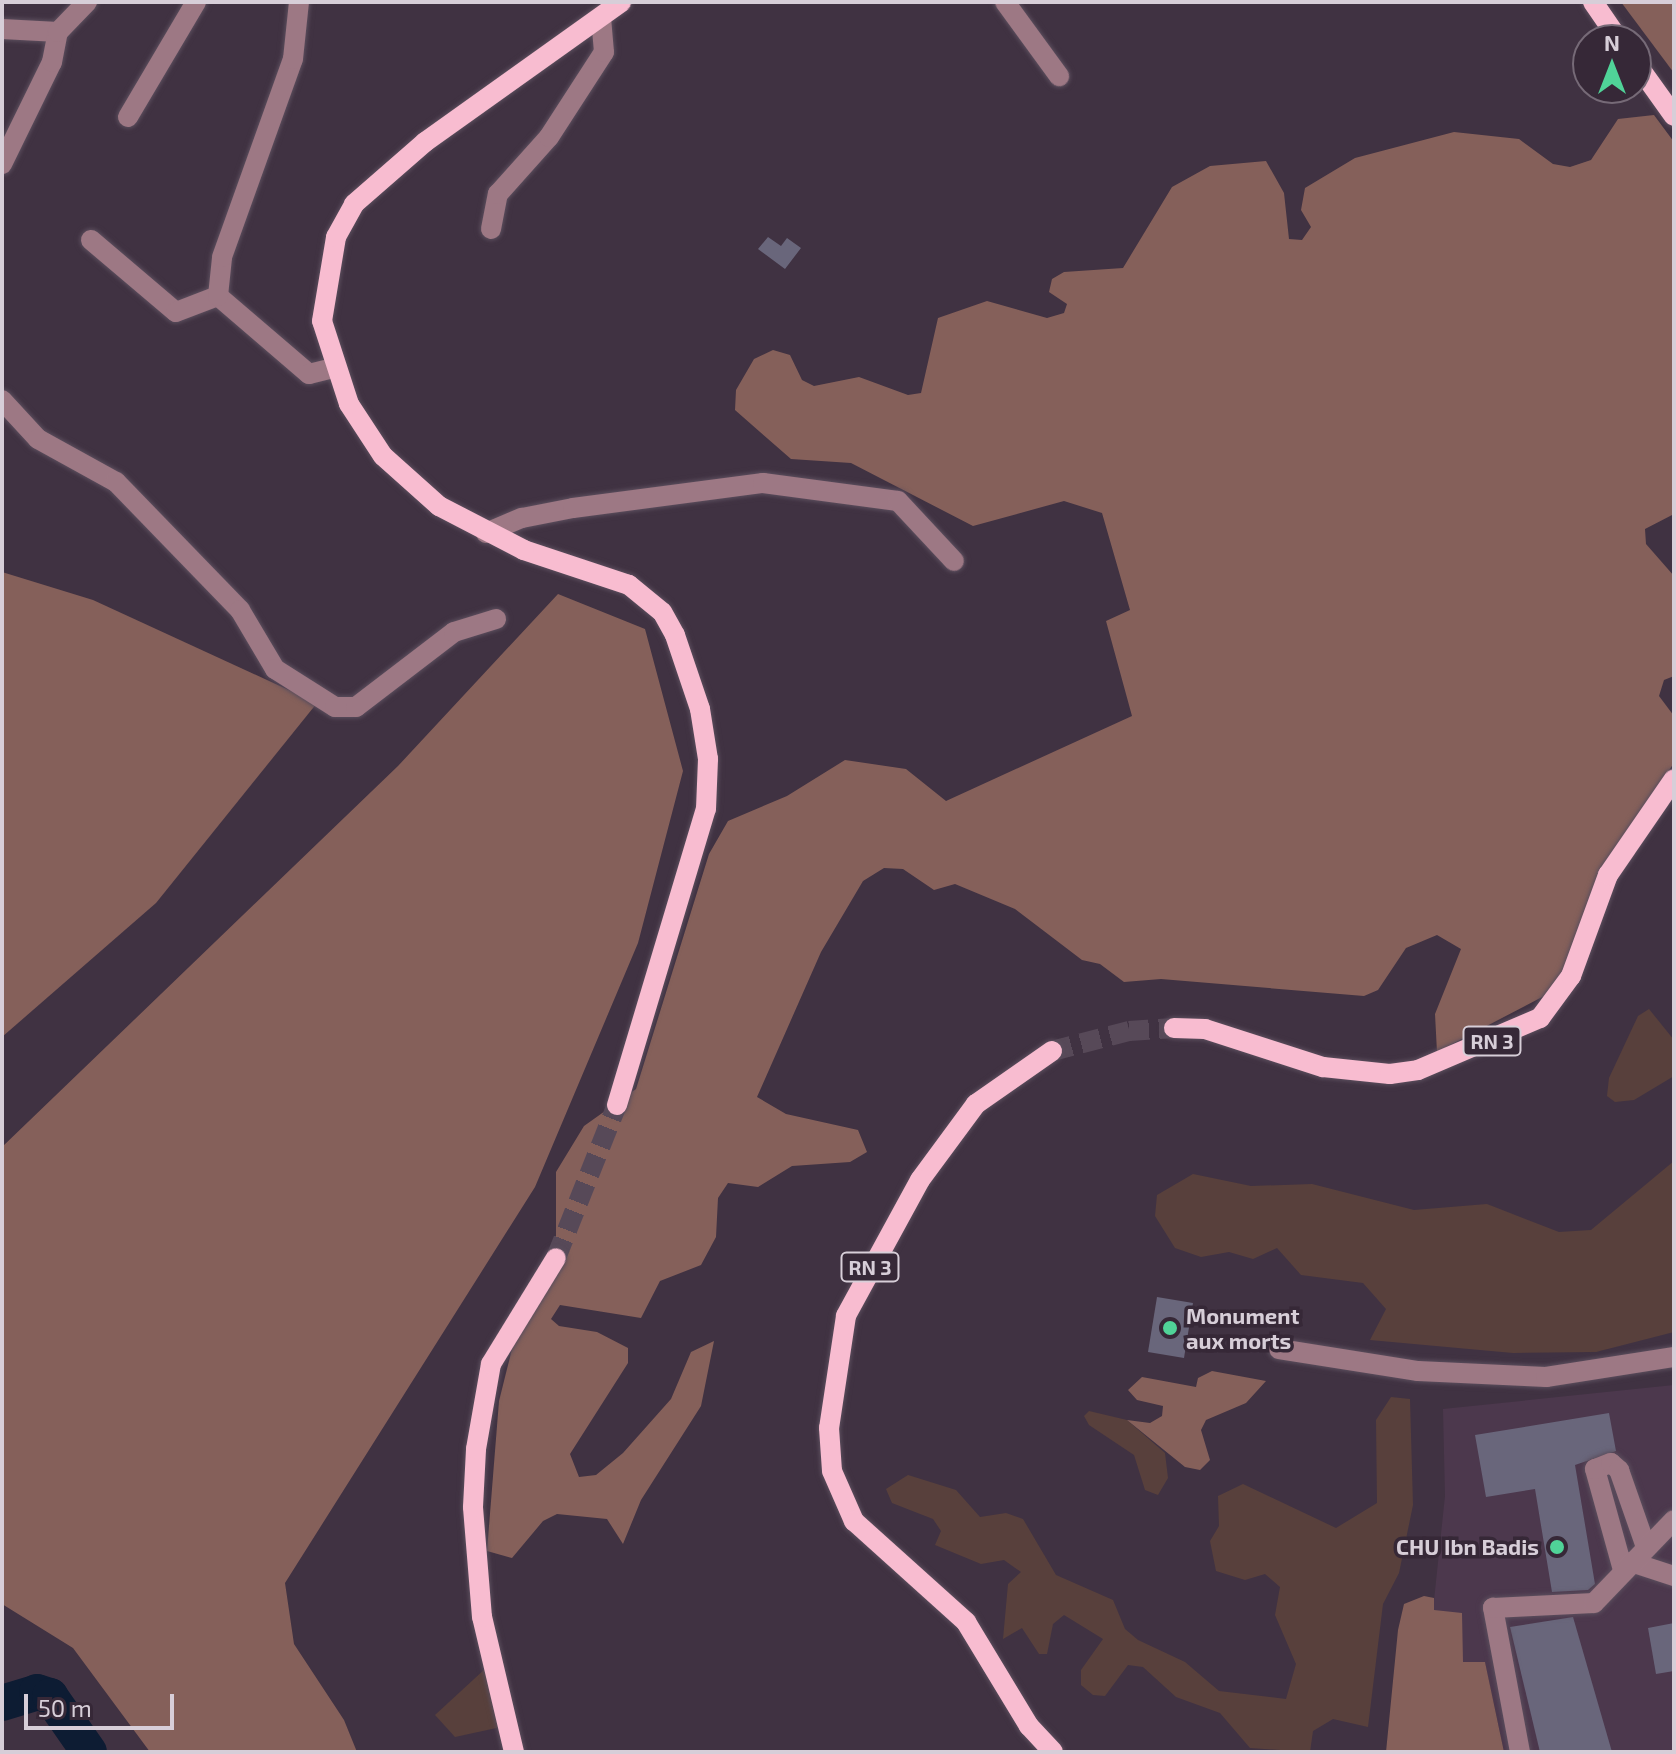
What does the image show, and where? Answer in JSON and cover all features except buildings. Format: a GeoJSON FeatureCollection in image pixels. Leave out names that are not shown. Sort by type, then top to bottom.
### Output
{"type":"FeatureCollection","features":[{"type":"Feature","properties":{"kind":"main road"},"geometry":{"type":"LineString","coordinates":[[617,1105],[706,809],[708,759],[700,709],[675,635],[647,596],[608,576],[486,533],[439,506],[383,456],[333,368],[322,321],[323,284],[336,237],[354,204],[425,142],[621,2]]}},
{"type":"Feature","properties":{"kind":"main road"},"geometry":{"type":"LineString","coordinates":[[1593,2],[1608,24]]}},
{"type":"Feature","properties":{"kind":"main road"},"geometry":{"type":"LineString","coordinates":[[1652,85],[1674,116]]}},
{"type":"Feature","properties":{"kind":"main road","name":"RN 3"},"geometry":{"type":"LineString","coordinates":[[1174,1028],[1205,1029],[1323,1067],[1390,1074],[1418,1070],[1540,1018],[1571,976],[1608,875],[1674,779]]}},
{"type":"Feature","properties":{"kind":"main road","name":"RN 3"},"geometry":{"type":"LineString","coordinates":[[1052,1051],[976,1104],[950,1133],[851,1303],[831,1404],[832,1471],[845,1508],[869,1537],[966,1622],[993,1659],[1009,1691],[1053,1752]]}},
{"type":"Feature","properties":{"kind":"main road"},"geometry":{"type":"LineString","coordinates":[[514,1752],[482,1617],[476,1449],[491,1364],[556,1258]]}},
{"type":"Feature","properties":{"kind":"street"},"geometry":{"type":"LineString","coordinates":[[2,164],[52,62],[58,32],[87,2]]}},
{"type":"Feature","properties":{"kind":"street"},"geometry":{"type":"LineString","coordinates":[[128,117],[196,2]]}},
{"type":"Feature","properties":{"kind":"street"},"geometry":{"type":"LineString","coordinates":[[218,296],[222,257],[293,59],[299,2]]}},
{"type":"Feature","properties":{"kind":"street"},"geometry":{"type":"LineString","coordinates":[[1005,2],[1059,76]]}},
{"type":"Feature","properties":{"kind":"street"},"geometry":{"type":"LineString","coordinates":[[491,229],[498,194],[549,137],[604,52],[601,18]]}},
{"type":"Feature","properties":{"kind":"street"},"geometry":{"type":"LineString","coordinates":[[2,29],[58,32]]}},
{"type":"Feature","properties":{"kind":"street"},"geometry":{"type":"LineString","coordinates":[[91,240],[176,312],[218,296]]}},
{"type":"Feature","properties":{"kind":"street"},"geometry":{"type":"LineString","coordinates":[[218,296],[309,374],[333,368]]}},
{"type":"Feature","properties":{"kind":"street"},"geometry":{"type":"LineString","coordinates":[[2,400],[38,439],[116,482],[240,610],[275,669],[335,707],[356,707],[454,632],[496,619]]}},
{"type":"Feature","properties":{"kind":"street"},"geometry":{"type":"LineString","coordinates":[[486,533],[522,518],[573,508],[763,483],[898,501],[954,561]]}},
{"type":"Feature","properties":{"kind":"street"},"geometry":{"type":"LineString","coordinates":[[1279,1349],[1418,1371],[1546,1377],[1674,1357]]}},
{"type":"Feature","properties":{"kind":"street"},"geometry":{"type":"LineString","coordinates":[[1627,1566],[1595,1469],[1611,1463],[1619,1470],[1646,1547]]}},
{"type":"Feature","properties":{"kind":"street"},"geometry":{"type":"LineString","coordinates":[[1520,1752],[1493,1608],[1594,1603],[1674,1520]]}},
{"type":"Feature","properties":{"kind":"street"},"geometry":{"type":"LineString","coordinates":[[1627,1566],[1674,1576]]}},
{"type":"Feature","properties":{"kind":"shaded area"},"geometry":{"type":"Polygon","coordinates":[[[1621,2],[1674,2],[1674,73],[1652,44],[1652,24],[1637,24],[1621,2]]]}},
{"type":"Feature","properties":{"kind":"shaded area"},"geometry":{"type":"Polygon","coordinates":[[[1654,115],[1674,142],[1674,514],[1645,529],[1646,544],[1674,576],[1674,676],[1664,680],[1659,696],[1674,716],[1674,763],[1600,871],[1565,968],[1546,995],[1437,1052],[1435,1014],[1461,949],[1437,935],[1406,948],[1378,990],[1364,996],[1161,979],[1124,982],[1100,964],[1082,960],[1015,909],[955,884],[934,890],[903,869],[884,868],[863,881],[821,952],[757,1097],[786,1114],[858,1130],[867,1152],[850,1162],[792,1166],[758,1187],[728,1183],[718,1198],[716,1237],[701,1265],[660,1281],[641,1318],[560,1305],[551,1319],[559,1326],[597,1332],[628,1348],[628,1363],[570,1454],[579,1477],[596,1475],[623,1453],[671,1399],[691,1352],[714,1341],[701,1406],[641,1500],[623,1544],[607,1519],[557,1514],[543,1521],[512,1558],[487,1551],[499,1401],[513,1345],[547,1290],[556,1258],[556,1172],[584,1126],[636,1089],[709,854],[728,821],[787,796],[845,760],[906,769],[946,801],[1132,716],[1106,621],[1130,610],[1102,513],[1064,501],[973,526],[851,463],[791,459],[735,410],[736,390],[754,359],[773,350],[790,355],[802,380],[814,386],[859,377],[908,395],[921,393],[938,318],[987,301],[1047,318],[1064,313],[1067,304],[1049,292],[1052,279],[1064,272],[1123,268],[1172,187],[1210,166],[1266,161],[1284,193],[1289,239],[1302,240],[1311,227],[1301,210],[1305,188],[1355,158],[1454,132],[1519,139],[1553,164],[1570,167],[1591,160],[1618,119],[1654,115]]]}},
{"type":"Feature","properties":{"kind":"shaded area"},"geometry":{"type":"Polygon","coordinates":[[[2,572],[93,600],[317,703],[156,903],[2,1037],[2,572]]]}},
{"type":"Feature","properties":{"kind":"shaded area"},"geometry":{"type":"Polygon","coordinates":[[[558,594],[645,629],[683,771],[638,943],[535,1187],[285,1583],[294,1644],[344,1720],[357,1752],[150,1752],[73,1648],[2,1604],[2,1147],[398,766],[558,594]]]}},
{"type":"Feature","properties":{"kind":"shaded area"},"geometry":{"type":"Polygon","coordinates":[[[1649,1009],[1674,1040],[1674,1076],[1634,1100],[1615,1102],[1607,1096],[1609,1078],[1638,1016],[1649,1009]]]}},
{"type":"Feature","properties":{"kind":"shaded area"},"geometry":{"type":"Polygon","coordinates":[[[1674,1161],[1674,1332],[1596,1352],[1513,1353],[1370,1340],[1386,1309],[1363,1283],[1301,1275],[1277,1248],[1253,1259],[1229,1252],[1201,1257],[1175,1248],[1155,1216],[1157,1195],[1193,1174],[1251,1186],[1312,1184],[1414,1210],[1487,1204],[1559,1232],[1591,1230],[1674,1161]]]}},
{"type":"Feature","properties":{"kind":"shaded area"},"geometry":{"type":"Polygon","coordinates":[[[1212,1371],[1266,1381],[1246,1403],[1206,1420],[1201,1430],[1210,1460],[1200,1470],[1185,1467],[1127,1420],[1150,1423],[1162,1416],[1163,1406],[1137,1400],[1128,1390],[1142,1377],[1196,1387],[1198,1378],[1212,1371]]]}},
{"type":"Feature","properties":{"kind":"shaded area","name":"CHU Ibn Badis"},"geometry":{"type":"Polygon","coordinates":[[[1674,1385],[1674,1752],[1504,1752],[1485,1663],[1463,1662],[1433,1610],[1445,1496],[1443,1409],[1674,1385]]]}},
{"type":"Feature","properties":{"kind":"shaded area"},"geometry":{"type":"Polygon","coordinates":[[[1391,1397],[1410,1399],[1413,1505],[1399,1573],[1383,1604],[1368,1727],[1333,1719],[1313,1731],[1310,1752],[1250,1748],[1220,1713],[1176,1697],[1143,1667],[1128,1665],[1105,1696],[1093,1695],[1081,1685],[1081,1670],[1103,1639],[1064,1615],[1053,1624],[1047,1654],[1039,1654],[1022,1628],[1003,1639],[1008,1584],[1021,1572],[1004,1560],[981,1564],[935,1545],[941,1531],[933,1519],[892,1503],[886,1489],[908,1475],[956,1490],[980,1517],[1006,1513],[1023,1519],[1056,1575],[1113,1600],[1125,1629],[1138,1640],[1185,1662],[1219,1691],[1286,1699],[1296,1664],[1275,1615],[1280,1587],[1265,1574],[1245,1580],[1216,1571],[1210,1541],[1219,1526],[1218,1496],[1243,1484],[1336,1528],[1377,1503],[1376,1420],[1391,1397]]]}},
{"type":"Feature","properties":{"kind":"shaded area"},"geometry":{"type":"Polygon","coordinates":[[[1089,1411],[1127,1420],[1165,1453],[1168,1478],[1158,1495],[1145,1490],[1134,1455],[1089,1425],[1084,1416],[1089,1411]]]}},
{"type":"Feature","properties":{"kind":"shaded area"},"geometry":{"type":"Polygon","coordinates":[[[1424,1596],[1434,1598],[1434,1610],[1462,1613],[1463,1662],[1485,1662],[1504,1752],[1386,1752],[1398,1630],[1404,1604],[1424,1596]]]}},
{"type":"Feature","properties":{"kind":"shaded area"},"geometry":{"type":"Polygon","coordinates":[[[486,1668],[501,1727],[455,1737],[435,1715],[486,1668]]]}},
{"type":"Feature","properties":{"kind":"waterway"},"geometry":{"type":"LineString","coordinates":[[2,1703],[37,1692],[50,1696],[89,1752]]}},
{"type":"Feature","properties":{"kind":"tunnel"},"geometry":{"type":"LineString","coordinates":[[1052,1051],[1129,1031],[1174,1028]]}},
{"type":"Feature","properties":{"kind":"tunnel"},"geometry":{"type":"LineString","coordinates":[[556,1258],[617,1105]]}},
{"type":"Feature","properties":{"kind":"place","name":"Monument aux morts"},"geometry":{"type":"Point","coordinates":[1170,1328]}},
{"type":"Feature","properties":{"kind":"place","name":"CHU Ibn Badis"},"geometry":{"type":"Point","coordinates":[1557,1547]}}]}
